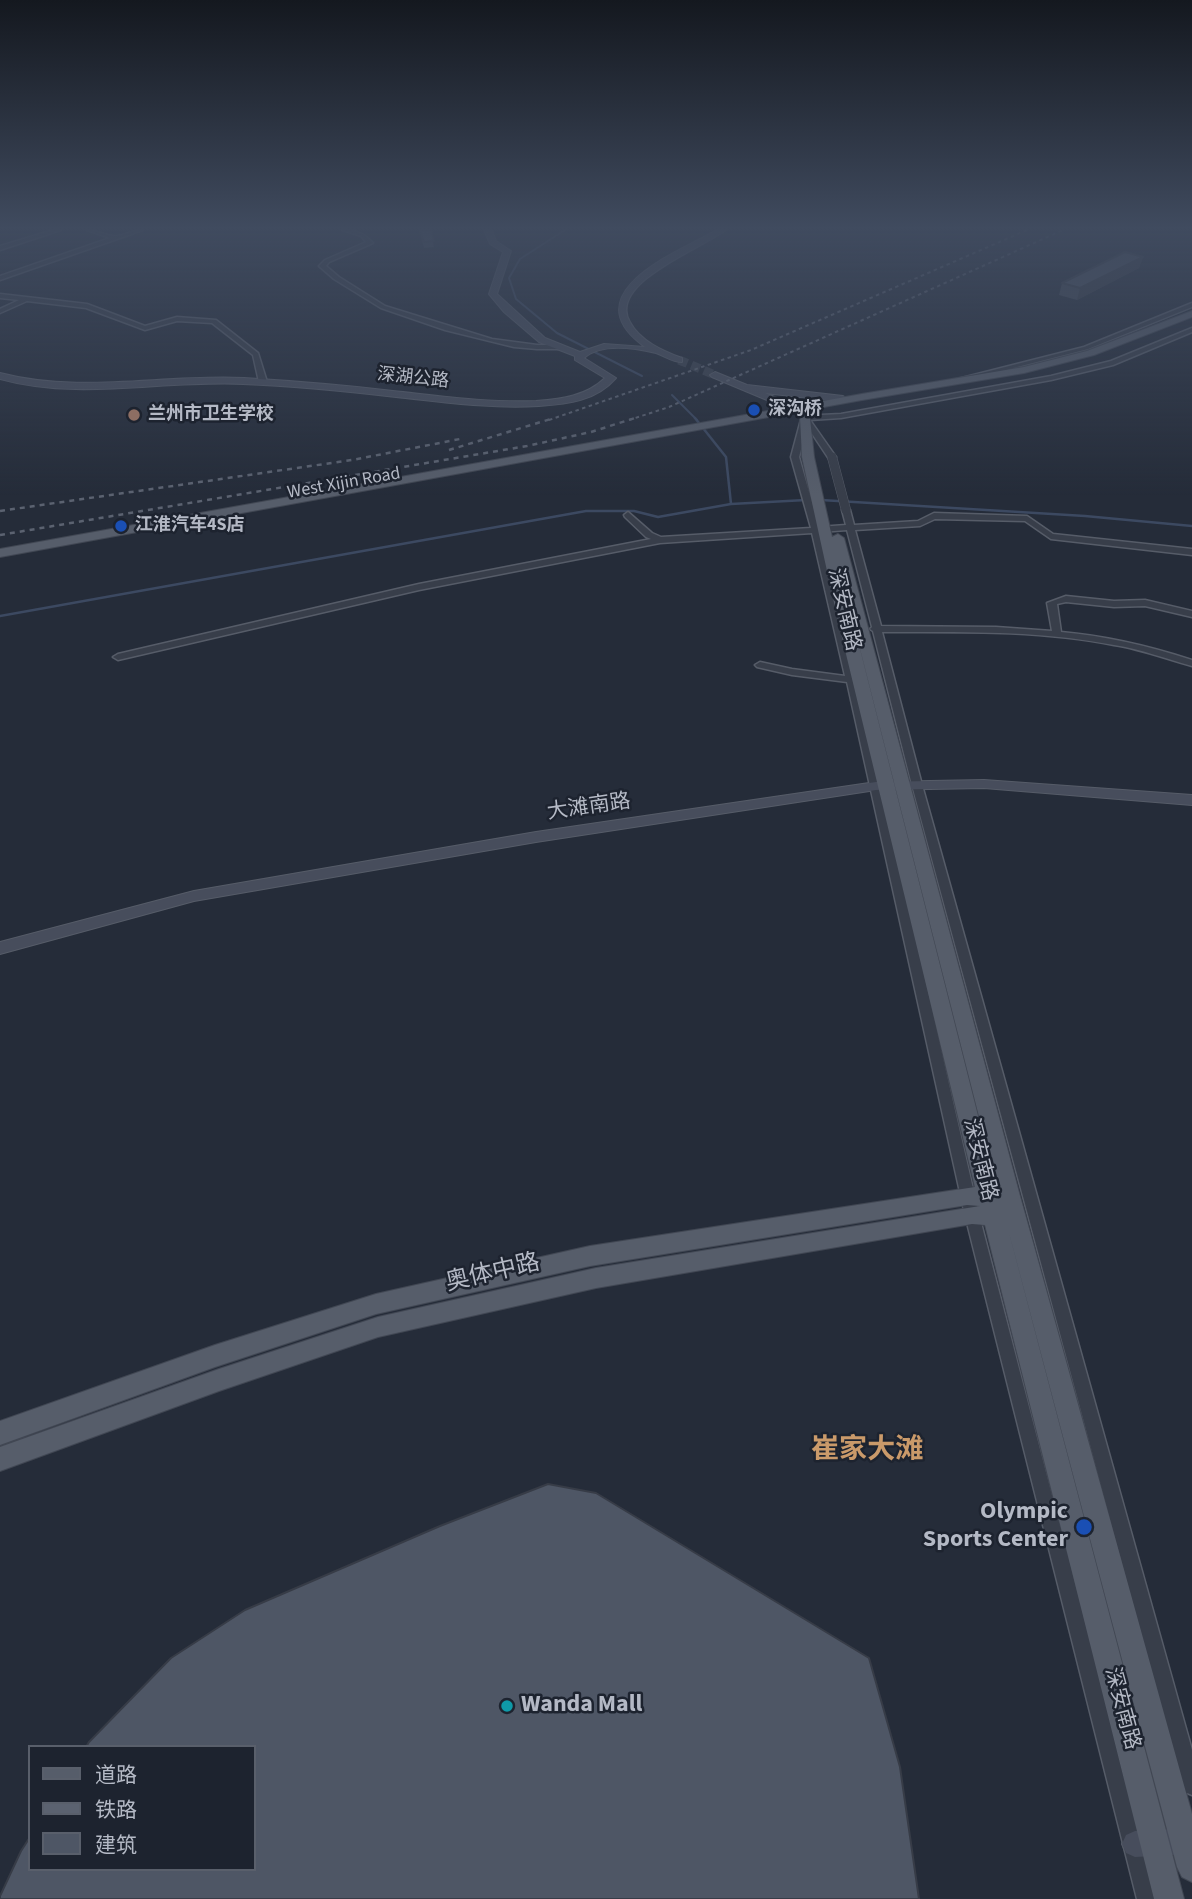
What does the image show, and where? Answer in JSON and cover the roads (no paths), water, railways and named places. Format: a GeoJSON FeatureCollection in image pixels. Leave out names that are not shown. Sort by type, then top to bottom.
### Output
{"type":"FeatureCollection","features":[{"type":"Feature","properties":{"kind":"main road"},"geometry":{"type":"LineString","coordinates":[[517,319],[542,340],[582,353],[599,347],[657,351],[679,359]]}},
{"type":"Feature","properties":{"kind":"main road"},"geometry":{"type":"LineString","coordinates":[[624,319],[635,335],[657,351]]}},
{"type":"Feature","properties":{"kind":"main road"},"geometry":{"type":"LineString","coordinates":[[752,418],[802,414],[843,399],[938,386],[1079,356],[1180,319]]}},
{"type":"Feature","properties":{"kind":"main road"},"geometry":{"type":"LineString","coordinates":[[691,434],[1005,383],[1102,358],[1192,323]]}},
{"type":"Feature","properties":{"kind":"main road","name":"深湖公路"},"geometry":{"type":"LineString","coordinates":[[0,376],[16,382],[58,387],[200,380],[263,382],[475,401],[570,402],[607,385],[611,378],[599,369],[580,362],[578,358],[582,353]]}},
{"type":"Feature","properties":{"kind":"main road"},"geometry":{"type":"LineString","coordinates":[[715,375],[802,414]]}},
{"type":"Feature","properties":{"kind":"main road"},"geometry":{"type":"LineString","coordinates":[[748,388],[843,399]]}},
{"type":"Feature","properties":{"kind":"main road"},"geometry":{"type":"LineString","coordinates":[[741,425],[768,408],[769,402],[765,396]]}},
{"type":"Feature","properties":{"kind":"main road","name":"深安南路"},"geometry":{"type":"LineString","coordinates":[[802,414],[896,786],[991,1206],[1145,1843],[1169,1899]]}},
{"type":"Feature","properties":{"kind":"main road","name":"West Xijin Road"},"geometry":{"type":"LineString","coordinates":[[0,553],[691,434]]}},
{"type":"Feature","properties":{"kind":"main road","name":"West Xijin Road"},"geometry":{"type":"LineString","coordinates":[[0,563],[691,434]]}},
{"type":"Feature","properties":{"kind":"main road","name":"深安南路"},"geometry":{"type":"LineString","coordinates":[[829,519],[855,680],[896,786]]}},
{"type":"Feature","properties":{"kind":"main road","name":"大滩南路"},"geometry":{"type":"LineString","coordinates":[[0,948],[194,896],[536,837],[896,786],[984,784],[1192,800]]}},
{"type":"Feature","properties":{"kind":"main road","name":"深安南路"},"geometry":{"type":"LineString","coordinates":[[991,1206],[1189,1841],[1192,1867]]}},
{"type":"Feature","properties":{"kind":"main road","name":"奥体中路"},"geometry":{"type":"LineString","coordinates":[[0,1433],[215,1356],[376,1304],[590,1256],[991,1206]]}},
{"type":"Feature","properties":{"kind":"main road","name":"奥体中路"},"geometry":{"type":"LineString","coordinates":[[0,1459],[219,1380],[378,1327],[596,1278],[991,1206]]}},
{"type":"Feature","properties":{"kind":"main road"},"geometry":{"type":"LineString","coordinates":[[317,1323],[325,1345]]}},
{"type":"Feature","properties":{"kind":"main road"},"geometry":{"type":"LineString","coordinates":[[1145,1843],[1189,1841]]}},
{"type":"Feature","properties":{"kind":"street"},"geometry":{"type":"LineString","coordinates":[[120,319],[145,328],[177,319],[214,321],[256,354],[263,382]]}},
{"type":"Feature","properties":{"kind":"street"},"geometry":{"type":"LineString","coordinates":[[419,319],[478,338],[545,348],[560,347]]}},
{"type":"Feature","properties":{"kind":"street"},"geometry":{"type":"LineString","coordinates":[[938,386],[972,374],[1086,348],[1158,319]]}},
{"type":"Feature","properties":{"kind":"street"},"geometry":{"type":"LineString","coordinates":[[802,414],[841,416],[1051,378],[1113,362],[1192,330]]}},
{"type":"Feature","properties":{"kind":"street","name":"深安南路"},"geometry":{"type":"LineString","coordinates":[[802,414],[829,519],[875,629],[896,786],[1192,1785]]}},
{"type":"Feature","properties":{"kind":"street"},"geometry":{"type":"LineString","coordinates":[[628,515],[649,535],[660,540]]}},
{"type":"Feature","properties":{"kind":"street"},"geometry":{"type":"LineString","coordinates":[[118,657],[419,587],[660,540],[829,519],[920,523],[934,516],[1027,519],[1051,536],[1192,552]]}},
{"type":"Feature","properties":{"kind":"street"},"geometry":{"type":"LineString","coordinates":[[1057,633],[1052,603],[1066,598],[1114,604],[1145,603],[1192,614]]}},
{"type":"Feature","properties":{"kind":"street"},"geometry":{"type":"LineString","coordinates":[[875,629],[1033,630],[1131,643],[1192,663]]}},
{"type":"Feature","properties":{"kind":"street"},"geometry":{"type":"LineString","coordinates":[[760,665],[855,680]]}},
{"type":"Feature","properties":{"kind":"street","name":"深安南路"},"geometry":{"type":"LineString","coordinates":[[1145,1843],[1147,1899]]}},
{"type":"Feature","properties":{"kind":"waterway"},"geometry":{"type":"LineString","coordinates":[[540,319],[557,333],[642,376]]}},
{"type":"Feature","properties":{"kind":"waterway"},"geometry":{"type":"LineString","coordinates":[[672,395],[695,418]]}},
{"type":"Feature","properties":{"kind":"waterway"},"geometry":{"type":"LineString","coordinates":[[695,418],[726,457],[731,504]]}},
{"type":"Feature","properties":{"kind":"waterway"},"geometry":{"type":"LineString","coordinates":[[731,504],[806,500]]}},
{"type":"Feature","properties":{"kind":"waterway"},"geometry":{"type":"LineString","coordinates":[[821,500],[1085,516],[1192,526]]}},
{"type":"Feature","properties":{"kind":"waterway"},"geometry":{"type":"LineString","coordinates":[[0,616],[586,511],[634,511],[658,517],[731,504]]}},
{"type":"Feature","properties":{"kind":"tunnel"},"geometry":{"type":"LineString","coordinates":[[679,360],[715,375]]}},
{"type":"Feature","properties":{"kind":"railway"},"geometry":{"type":"LineString","coordinates":[[549,420],[751,350],[823,319]]}},
{"type":"Feature","properties":{"kind":"railway"},"geometry":{"type":"LineString","coordinates":[[629,420],[669,407],[866,319]]}},
{"type":"Feature","properties":{"kind":"railway"},"geometry":{"type":"LineString","coordinates":[[449,450],[554,418]]}},
{"type":"Feature","properties":{"kind":"railway"},"geometry":{"type":"LineString","coordinates":[[0,535],[527,446],[591,432],[635,418]]}},
{"type":"Feature","properties":{"kind":"railway"},"geometry":{"type":"LineString","coordinates":[[0,511],[352,460],[460,439]]}},
{"type":"Feature","properties":{"kind":"place","name":"深沟桥"},"geometry":{"type":"Point","coordinates":[754,410]}},
{"type":"Feature","properties":{"kind":"place","name":"兰州市卫生学校"},"geometry":{"type":"Point","coordinates":[134,415]}},
{"type":"Feature","properties":{"kind":"place","name":"江淮汽车4S店"},"geometry":{"type":"Point","coordinates":[121,526]}},
{"type":"Feature","properties":{"kind":"place","name":"Olympic Sports Center"},"geometry":{"type":"Point","coordinates":[1084,1527]}},
{"type":"Feature","properties":{"kind":"place","name":"Wanda Mall"},"geometry":{"type":"Point","coordinates":[507,1706]}},
{"type":"Feature","properties":{"kind":"district","name":"崔家大滩"},"geometry":{"type":"Point","coordinates":[867,1452]}}]}
